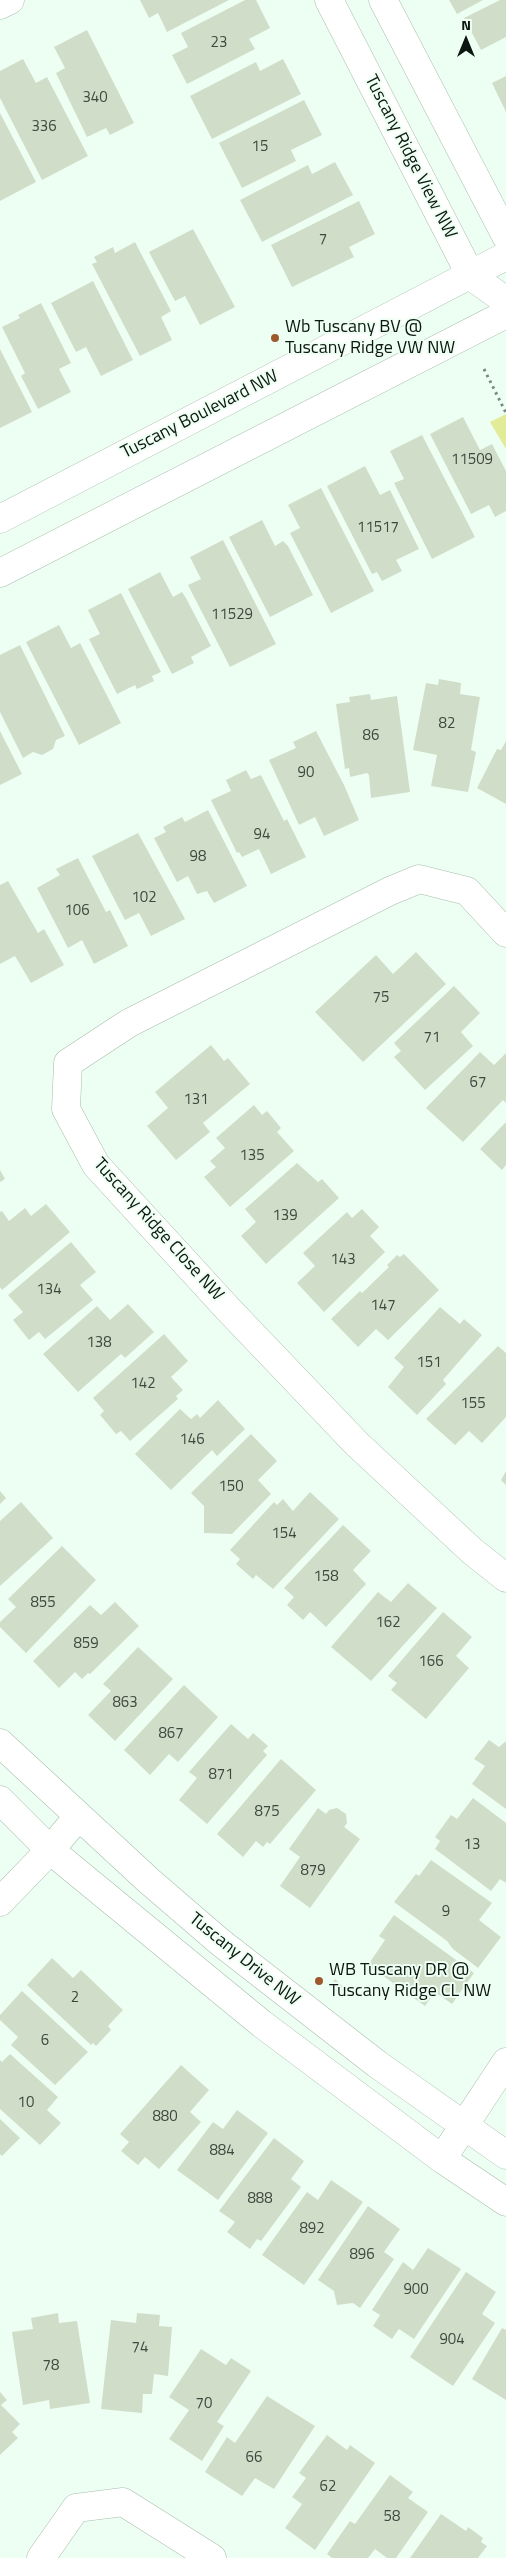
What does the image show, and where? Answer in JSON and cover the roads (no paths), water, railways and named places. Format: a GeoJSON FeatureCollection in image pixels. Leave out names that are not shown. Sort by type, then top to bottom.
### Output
{"type":"FeatureCollection","features":[{"type":"Feature","properties":{"kind":"street"},"geometry":{"type":"LineString","coordinates":[[0,5],[10,0]]}},
{"type":"Feature","properties":{"kind":"street","name":"Tuscany Ridge View NW"},"geometry":{"type":"LineString","coordinates":[[329,0],[472,276],[506,301]]}},
{"type":"Feature","properties":{"kind":"street"},"geometry":{"type":"LineString","coordinates":[[383,0],[506,236]]}},
{"type":"Feature","properties":{"kind":"street","name":"Tuscany Boulevard NW"},"geometry":{"type":"LineString","coordinates":[[0,519],[472,276],[506,256]]}},
{"type":"Feature","properties":{"kind":"street"},"geometry":{"type":"LineString","coordinates":[[0,573],[506,314]]}},
{"type":"Feature","properties":{"kind":"street","name":"Tuscany Ridge Close NW"},"geometry":{"type":"LineString","coordinates":[[506,933],[467,891],[419,879],[382,895],[121,1028],[68,1063],[66,1109],[96,1165],[228,1309],[357,1444],[472,1551],[506,1578]]}},
{"type":"Feature","properties":{"kind":"street","name":"Tuscany Drive NW"},"geometry":{"type":"LineString","coordinates":[[0,1743],[78,1817],[162,1892],[279,1989],[377,2064],[506,2155]]}},
{"type":"Feature","properties":{"kind":"street"},"geometry":{"type":"LineString","coordinates":[[0,1800],[50,1850],[262,2024],[442,2160],[506,2202]]}},
{"type":"Feature","properties":{"kind":"street"},"geometry":{"type":"LineString","coordinates":[[0,1902],[50,1850],[78,1817]]}},
{"type":"Feature","properties":{"kind":"street"},"geometry":{"type":"LineString","coordinates":[[442,2160],[463,2125],[506,2062]]}},
{"type":"Feature","properties":{"kind":"street"},"geometry":{"type":"LineString","coordinates":[[40,2558],[76,2508],[124,2502],[212,2558]]}},
{"type":"Feature","properties":{"kind":"place","name":"Wb Tuscany BV @ Tuscany Ridge VW NW"},"geometry":{"type":"Point","coordinates":[275,338]}},
{"type":"Feature","properties":{"kind":"place","name":"WB Tuscany DR @ Tuscany Ridge CL NW"},"geometry":{"type":"Point","coordinates":[319,1981]}}]}
